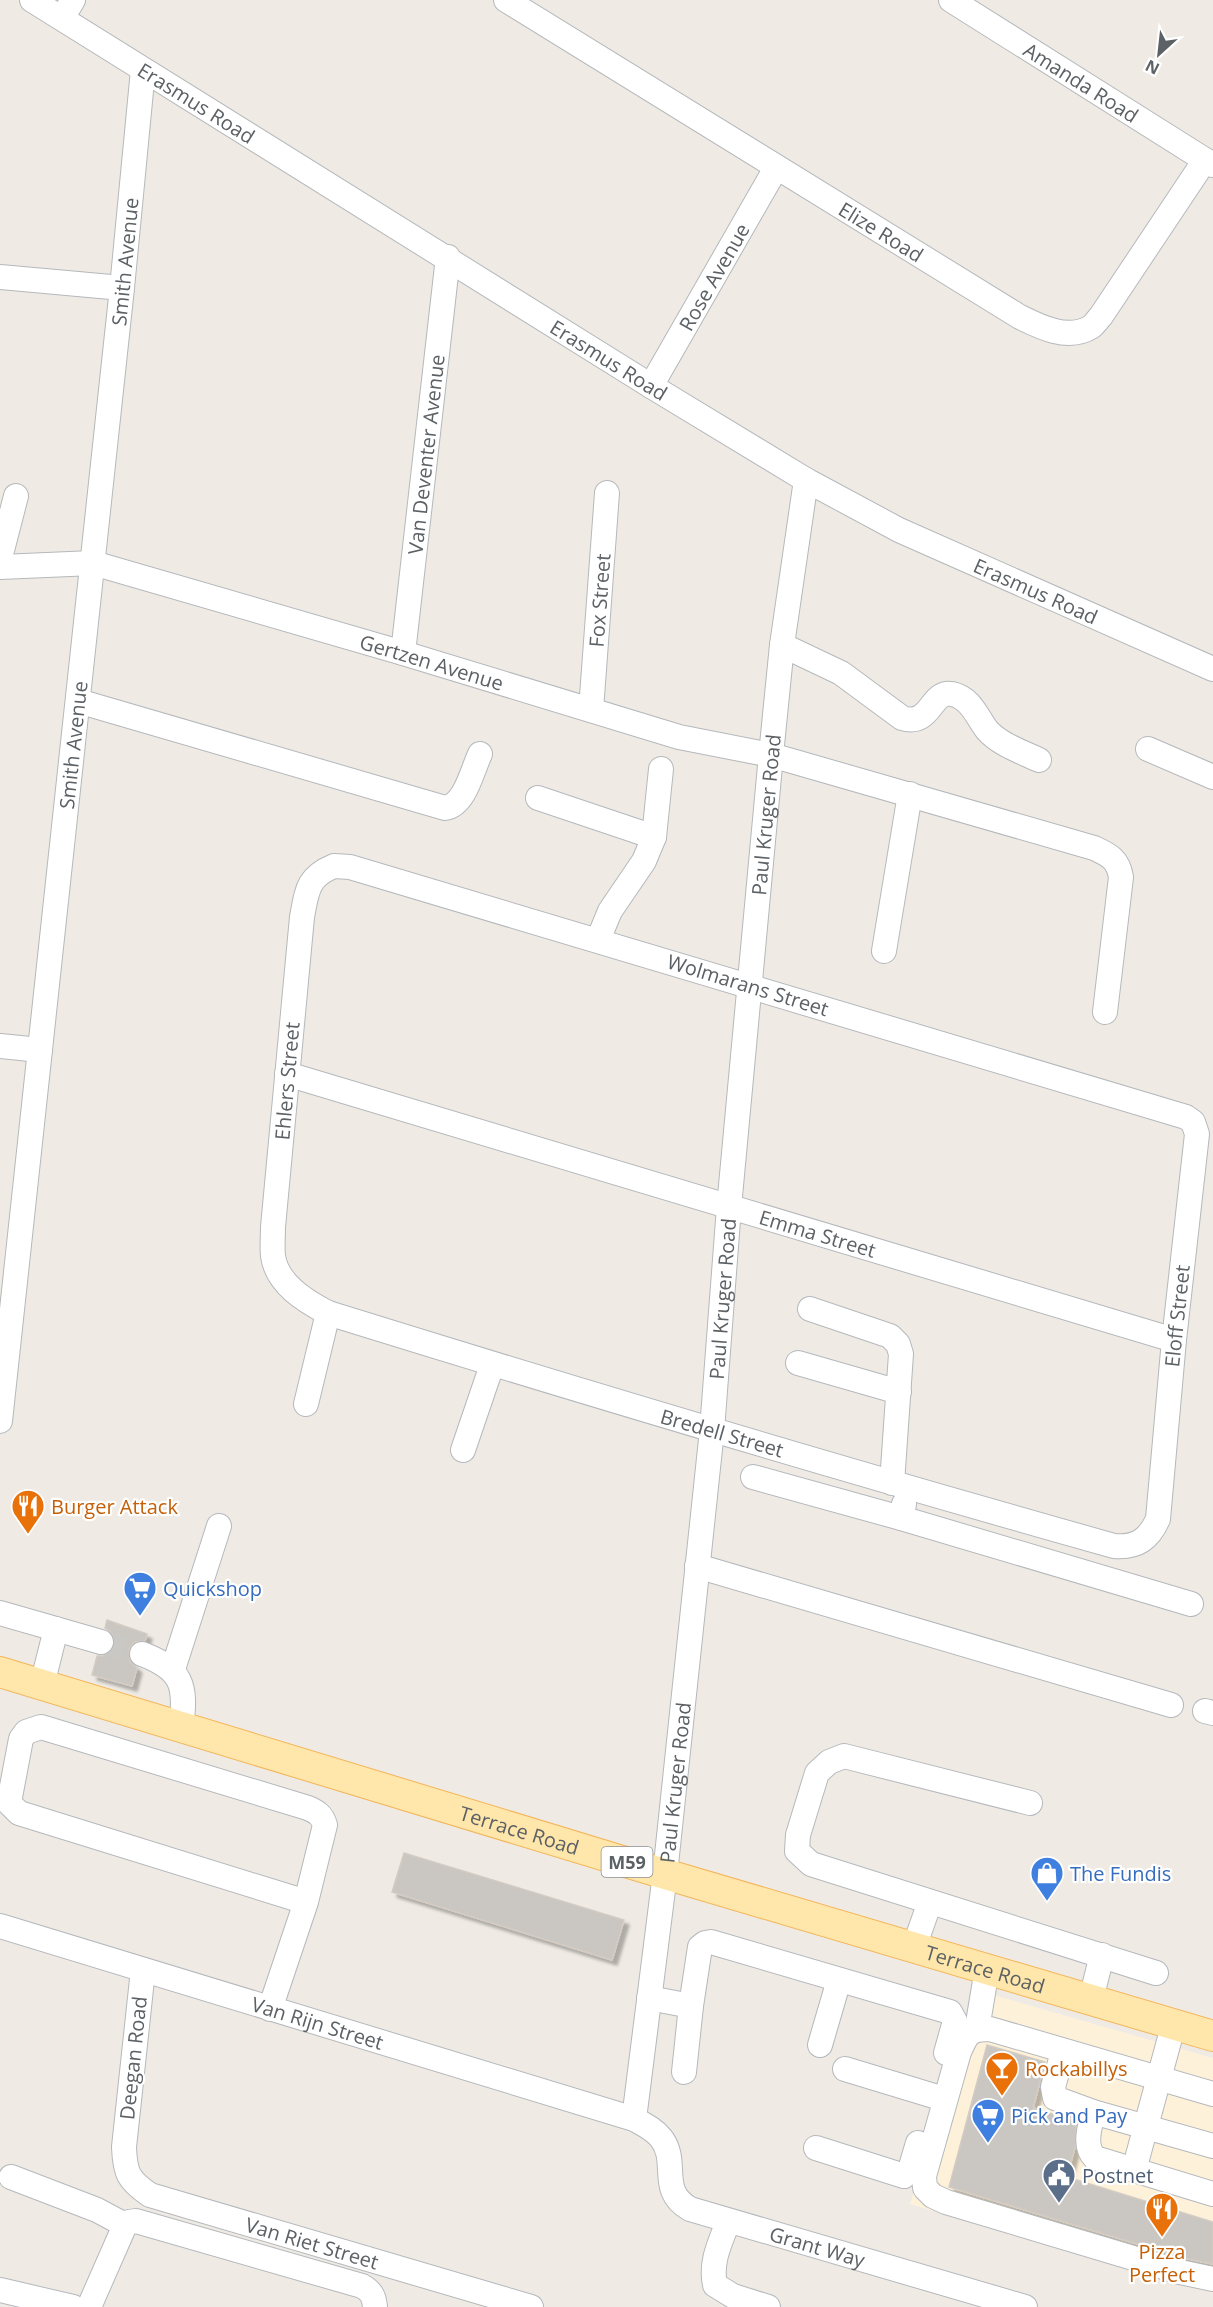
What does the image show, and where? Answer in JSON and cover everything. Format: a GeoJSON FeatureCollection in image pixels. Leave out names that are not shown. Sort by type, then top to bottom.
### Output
{"type":"FeatureCollection","features":[{"type":"Feature","properties":{"kind":"main road","name":"Terrace Road"},"geometry":{"type":"LineString","coordinates":[[0,1672],[665,1874],[1213,2036]]}},
{"type":"Feature","properties":{"kind":"street","name":"Erasmus Road"},"geometry":{"type":"LineString","coordinates":[[32,0],[67,9],[143,70],[806,480],[898,530],[1213,669]]}},
{"type":"Feature","properties":{"kind":"street","name":"Elize Road"},"geometry":{"type":"LineString","coordinates":[[506,0],[776,168],[1045,330],[1059,332],[1090,328],[1101,316],[1209,162]]}},
{"type":"Feature","properties":{"kind":"street","name":"Amanda Road"},"geometry":{"type":"LineString","coordinates":[[951,0],[1209,162]]}},
{"type":"Feature","properties":{"kind":"street","name":"Smith Avenue"},"geometry":{"type":"LineString","coordinates":[[0,1421],[93,563],[143,70]]}},
{"type":"Feature","properties":{"kind":"street","name":"Rose Avenue"},"geometry":{"type":"LineString","coordinates":[[651,386],[776,168]]}},
{"type":"Feature","properties":{"kind":"street","name":"Van Deventer Avenue"},"geometry":{"type":"LineString","coordinates":[[403,653],[448,258]]}},
{"type":"Feature","properties":{"kind":"street"},"geometry":{"type":"LineString","coordinates":[[0,277],[122,288]]}},
{"type":"Feature","properties":{"kind":"street","name":"Paul Kruger Road"},"geometry":{"type":"LineString","coordinates":[[634,2119],[665,1874],[712,1430],[729,1207],[782,645],[806,480]]}},
{"type":"Feature","properties":{"kind":"street","name":"Fox Street"},"geometry":{"type":"LineString","coordinates":[[591,710],[607,493]]}},
{"type":"Feature","properties":{"kind":"street"},"geometry":{"type":"LineString","coordinates":[[0,558],[16,496]]}},
{"type":"Feature","properties":{"kind":"street","name":"Gertzen Avenue"},"geometry":{"type":"LineString","coordinates":[[0,567],[93,563],[403,653],[679,737],[771,755],[910,794],[1109,855],[1119,864],[1121,877],[1105,1012]]}},
{"type":"Feature","properties":{"kind":"street"},"geometry":{"type":"LineString","coordinates":[[782,645],[842,673],[902,718],[912,721],[923,716],[943,695],[951,694],[963,698],[998,739],[1039,760]]}},
{"type":"Feature","properties":{"kind":"street"},"geometry":{"type":"LineString","coordinates":[[78,701],[445,808],[453,807],[459,801],[480,754]]}},
{"type":"Feature","properties":{"kind":"street"},"geometry":{"type":"LineString","coordinates":[[1148,749],[1213,777]]}},
{"type":"Feature","properties":{"kind":"street"},"geometry":{"type":"LineString","coordinates":[[598,940],[610,911],[644,861],[654,837],[661,769]]}},
{"type":"Feature","properties":{"kind":"street"},"geometry":{"type":"LineString","coordinates":[[884,951],[910,794]]}},
{"type":"Feature","properties":{"kind":"street"},"geometry":{"type":"LineString","coordinates":[[538,798],[654,837]]}},
{"type":"Feature","properties":{"kind":"street","name":"Wolmarans Street"},"geometry":{"type":"LineString","coordinates":[[320,873],[334,866],[350,867],[1176,1113]]}},
{"type":"Feature","properties":{"kind":"street","name":"Ehlers Street"},"geometry":{"type":"LineString","coordinates":[[291,1289],[278,1273],[273,1257],[273,1227],[302,917],[311,884],[320,873]]}},
{"type":"Feature","properties":{"kind":"street"},"geometry":{"type":"LineString","coordinates":[[0,1046],[40,1050]]}},
{"type":"Feature","properties":{"kind":"street","name":"Emma Street"},"geometry":{"type":"LineString","coordinates":[[287,1074],[1174,1340]]}},
{"type":"Feature","properties":{"kind":"street","name":"Eloff Street"},"geometry":{"type":"LineString","coordinates":[[1154,1528],[1158,1519],[1174,1340],[1197,1134],[1192,1122],[1176,1113]]}},
{"type":"Feature","properties":{"kind":"street","name":"Bredell Street"},"geometry":{"type":"LineString","coordinates":[[291,1289],[310,1304],[328,1313],[492,1365],[1114,1546],[1136,1545],[1147,1538],[1154,1528]]}},
{"type":"Feature","properties":{"kind":"street"},"geometry":{"type":"LineString","coordinates":[[810,1309],[890,1336],[898,1344],[901,1354],[898,1392],[901,1518]]}},
{"type":"Feature","properties":{"kind":"street"},"geometry":{"type":"LineString","coordinates":[[306,1404],[328,1313]]}},
{"type":"Feature","properties":{"kind":"street"},"geometry":{"type":"LineString","coordinates":[[798,1363],[898,1392]]}},
{"type":"Feature","properties":{"kind":"street"},"geometry":{"type":"LineString","coordinates":[[463,1450],[492,1365]]}},
{"type":"Feature","properties":{"kind":"street"},"geometry":{"type":"LineString","coordinates":[[753,1477],[901,1518],[1191,1604]]}},
{"type":"Feature","properties":{"kind":"street"},"geometry":{"type":"LineString","coordinates":[[173,1670],[219,1526]]}},
{"type":"Feature","properties":{"kind":"street"},"geometry":{"type":"LineString","coordinates":[[1048,1562],[1054,1529]]}},
{"type":"Feature","properties":{"kind":"street"},"geometry":{"type":"LineString","coordinates":[[697,1566],[1171,1705]]}},
{"type":"Feature","properties":{"kind":"street"},"geometry":{"type":"LineString","coordinates":[[0,1613],[101,1642]]}},
{"type":"Feature","properties":{"kind":"street"},"geometry":{"type":"LineString","coordinates":[[42,1685],[57,1629]]}},
{"type":"Feature","properties":{"kind":"street"},"geometry":{"type":"LineString","coordinates":[[142,1654],[158,1660],[173,1670],[180,1681],[184,1705],[181,1727]]}},
{"type":"Feature","properties":{"kind":"street"},"geometry":{"type":"LineString","coordinates":[[270,2009],[306,1902],[325,1825],[323,1817],[317,1812],[40,1727],[26,1732],[21,1739],[10,1797],[10,1804],[19,1813],[306,1902]]}},
{"type":"Feature","properties":{"kind":"street"},"geometry":{"type":"LineString","coordinates":[[1030,1803],[844,1756],[829,1762],[817,1773],[798,1835],[797,1851],[811,1864],[1156,1973]]}},
{"type":"Feature","properties":{"kind":"street"},"geometry":{"type":"LineString","coordinates":[[914,1947],[930,1902]]}},
{"type":"Feature","properties":{"kind":"street","name":"Van Rijn Street"},"geometry":{"type":"LineString","coordinates":[[0,1926],[634,2119],[662,2139],[668,2156],[673,2195],[681,2204],[728,2222]]}},
{"type":"Feature","properties":{"kind":"street"},"geometry":{"type":"LineString","coordinates":[[684,2072],[698,1957],[700,1947],[705,1942],[953,2014],[956,2021],[934,2096],[910,2170],[904,2176],[816,2148]]}},
{"type":"Feature","properties":{"kind":"street"},"geometry":{"type":"LineString","coordinates":[[1091,1999],[1102,1955]]}},
{"type":"Feature","properties":{"kind":"street"},"geometry":{"type":"LineString","coordinates":[[977,2029],[987,1969]]}},
{"type":"Feature","properties":{"kind":"street","name":"Deegan Road"},"geometry":{"type":"LineString","coordinates":[[124,2146],[143,1970]]}},
{"type":"Feature","properties":{"kind":"street"},"geometry":{"type":"LineString","coordinates":[[820,2045],[839,1980]]}},
{"type":"Feature","properties":{"kind":"street"},"geometry":{"type":"LineString","coordinates":[[649,1998],[691,2006]]}},
{"type":"Feature","properties":{"kind":"street"},"geometry":{"type":"LineString","coordinates":[[1134,2170],[1174,2023]]}},
{"type":"Feature","properties":{"kind":"street"},"geometry":{"type":"LineString","coordinates":[[1213,2094],[990,2029],[977,2029],[967,2034],[959,2052],[924,2176],[925,2188],[933,2196],[946,2202],[1180,2272],[1213,2279]]}},
{"type":"Feature","properties":{"kind":"street"},"geometry":{"type":"LineString","coordinates":[[1063,2052],[1053,2087],[1053,2094],[1060,2100],[1093,2112],[1213,2146]]}},
{"type":"Feature","properties":{"kind":"street"},"geometry":{"type":"LineString","coordinates":[[845,2069],[934,2096]]}},
{"type":"Feature","properties":{"kind":"street"},"geometry":{"type":"LineString","coordinates":[[1093,2112],[1088,2140],[1092,2156],[1213,2194]]}},
{"type":"Feature","properties":{"kind":"street","name":"Van Riet Street"},"geometry":{"type":"LineString","coordinates":[[124,2146],[125,2165],[129,2177],[150,2195],[531,2307]]}},
{"type":"Feature","properties":{"kind":"street"},"geometry":{"type":"LineString","coordinates":[[11,2177],[97,2210],[125,2225]]}},
{"type":"Feature","properties":{"kind":"street"},"geometry":{"type":"LineString","coordinates":[[89,2307],[125,2225],[136,2221],[362,2286],[374,2297],[375,2307]]}},
{"type":"Feature","properties":{"kind":"street"},"geometry":{"type":"LineString","coordinates":[[728,2222],[713,2262],[715,2285],[733,2296],[768,2307]]}},
{"type":"Feature","properties":{"kind":"street","name":"Grant Way"},"geometry":{"type":"LineString","coordinates":[[728,2222],[1025,2307]]}},
{"type":"Feature","properties":{"kind":"street"},"geometry":{"type":"LineString","coordinates":[[0,2290],[73,2307]]}},
{"type":"Feature","properties":{"kind":"shaded area"},"geometry":{"type":"Polygon","coordinates":[[[976,1990],[1213,2058],[1213,2293],[910,2204],[976,1990]]]}},
{"type":"Feature","properties":{"kind":"building"},"geometry":{"type":"Polygon","coordinates":[[[107,1620],[147,1634],[145,1641],[134,1642],[129,1649],[130,1662],[137,1668],[132,1686],[92,1675],[97,1656],[110,1653],[115,1645],[112,1633],[105,1628],[107,1620]]]}},
{"type":"Feature","properties":{"kind":"building"},"geometry":{"type":"Polygon","coordinates":[[[404,1853],[624,1920],[612,1960],[392,1892],[404,1853]]]}},
{"type":"Feature","properties":{"kind":"building"},"geometry":{"type":"Polygon","coordinates":[[[987,2045],[1045,2062],[1033,2108],[1076,2121],[1075,2147],[1067,2177],[1213,2222],[1213,2264],[1184,2258],[949,2187],[987,2045]]]}},
{"type":"Feature","properties":{"kind":"tunnel"},"geometry":{"type":"LineString","coordinates":[[101,1642],[142,1654]]}},
{"type":"Feature","properties":{"kind":"place","name":"Burger Attack"},"geometry":{"type":"Point","coordinates":[28,1535]}},
{"type":"Feature","properties":{"kind":"place","name":"Quickshop"},"geometry":{"type":"Point","coordinates":[140,1617]}},
{"type":"Feature","properties":{"kind":"place","name":"The Fundis"},"geometry":{"type":"Point","coordinates":[1047,1902]}},
{"type":"Feature","properties":{"kind":"place","name":"Rockabillys"},"geometry":{"type":"Point","coordinates":[1002,2097]}},
{"type":"Feature","properties":{"kind":"place","name":"Pick and Pay"},"geometry":{"type":"Point","coordinates":[988,2144]}},
{"type":"Feature","properties":{"kind":"place","name":"Postnet"},"geometry":{"type":"Point","coordinates":[1059,2204]}},
{"type":"Feature","properties":{"kind":"place","name":"Pizza Perfect"},"geometry":{"type":"Point","coordinates":[1162,2238]}}]}
